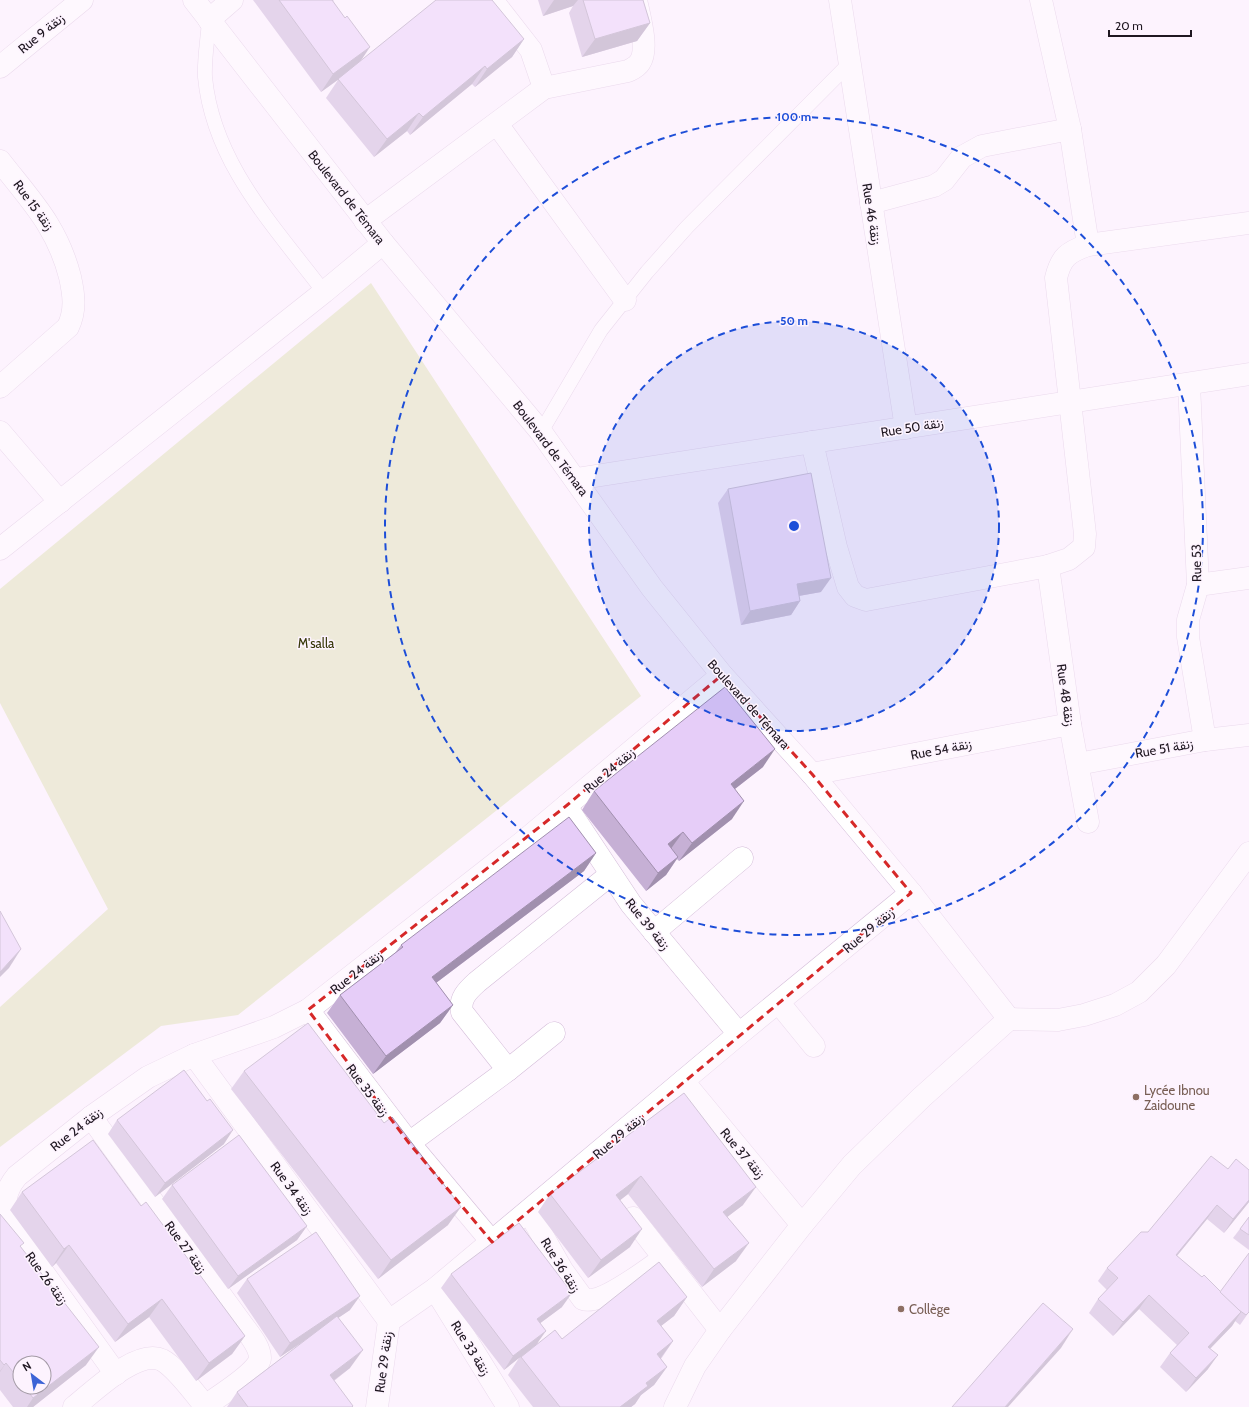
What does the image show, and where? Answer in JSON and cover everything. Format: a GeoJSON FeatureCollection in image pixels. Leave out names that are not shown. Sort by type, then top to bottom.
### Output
{"type":"FeatureCollection","features":[{"type":"Feature","properties":{"kind":"street","name":"Rue 9 زنقة"},"geometry":{"type":"LineString","coordinates":[[0,67],[82,0]]}},
{"type":"Feature","properties":{"kind":"street","name":"Boulevard de Témara"},"geometry":{"type":"LineString","coordinates":[[194,0],[383,243],[541,432],[576,479],[652,588],[722,675],[812,774],[912,893],[1009,1019]]}},
{"type":"Feature","properties":{"kind":"street"},"geometry":{"type":"LineString","coordinates":[[210,20],[232,0]]}},
{"type":"Feature","properties":{"kind":"street"},"geometry":{"type":"LineString","coordinates":[[492,0],[531,50],[544,88]]}},
{"type":"Feature","properties":{"kind":"street"},"geometry":{"type":"LineString","coordinates":[[366,221],[544,88],[628,71],[636,67],[643,55],[642,28],[636,0]]}},
{"type":"Feature","properties":{"kind":"street","name":"Rue 46 زنقة"},"geometry":{"type":"LineString","coordinates":[[840,0],[870,203],[906,428]]}},
{"type":"Feature","properties":{"kind":"street"},"geometry":{"type":"LineString","coordinates":[[1041,0],[1070,129],[1088,245]]}},
{"type":"Feature","properties":{"kind":"street"},"geometry":{"type":"LineString","coordinates":[[497,124],[625,300]]}},
{"type":"Feature","properties":{"kind":"street"},"geometry":{"type":"LineString","coordinates":[[870,203],[934,186],[944,180],[962,157],[982,146],[1070,129]]}},
{"type":"Feature","properties":{"kind":"street","name":"Rue 15 زنقة"},"geometry":{"type":"LineString","coordinates":[[0,161],[42,212],[56,237],[65,257],[74,301],[74,315],[68,327],[0,387]]}},
{"type":"Feature","properties":{"kind":"street"},"geometry":{"type":"LineString","coordinates":[[812,442],[836,547],[848,587],[856,596],[866,600],[1048,566],[1069,559],[1084,547],[1085,534],[1056,278],[1062,261],[1074,250],[1088,245],[1249,223]]}},
{"type":"Feature","properties":{"kind":"street"},"geometry":{"type":"LineString","coordinates":[[0,549],[324,292],[383,243]]}},
{"type":"Feature","properties":{"kind":"street","name":"Rue 50 زنقة"},"geometry":{"type":"LineString","coordinates":[[576,479],[1249,374]]}},
{"type":"Feature","properties":{"kind":"street","name":"Rue 53"},"geometry":{"type":"LineString","coordinates":[[1189,384],[1198,585],[1188,620],[1188,637],[1205,740]]}},
{"type":"Feature","properties":{"kind":"street"},"geometry":{"type":"LineString","coordinates":[[0,432],[60,502]]}},
{"type":"Feature","properties":{"kind":"street","name":"Rue 48 زنقة"},"geometry":{"type":"LineString","coordinates":[[1048,566],[1070,724],[1088,822]]}},
{"type":"Feature","properties":{"kind":"street"},"geometry":{"type":"LineString","coordinates":[[1198,585],[1249,578]]}},
{"type":"Feature","properties":{"kind":"street","name":"Rue 24 زنقة"},"geometry":{"type":"LineString","coordinates":[[20,1241],[9,1225],[3,1200],[8,1187],[17,1176],[91,1117],[148,1077],[194,1055],[224,1046],[274,1027],[308,1010],[523,842],[722,675]]}},
{"type":"Feature","properties":{"kind":"street","name":"Rue 54 زنقة"},"geometry":{"type":"LineString","coordinates":[[812,774],[1070,724]]}},
{"type":"Feature","properties":{"kind":"street","name":"Rue 51 زنقة"},"geometry":{"type":"LineString","coordinates":[[1078,764],[1205,740],[1249,735]]}},
{"type":"Feature","properties":{"kind":"street","name":"Rue 39 زنقة"},"geometry":{"type":"LineString","coordinates":[[566,806],[610,875],[654,932],[739,1034]]}},
{"type":"Feature","properties":{"kind":"street"},"geometry":{"type":"LineString","coordinates":[[675,1407],[695,1366],[720,1330],[802,1225],[852,1165],[922,1097],[1009,1019],[1058,1020],[1084,1015],[1114,1005],[1139,992],[1166,965],[1249,853]]}},
{"type":"Feature","properties":{"kind":"street"},"geometry":{"type":"LineString","coordinates":[[654,932],[742,858]]}},
{"type":"Feature","properties":{"kind":"street"},"geometry":{"type":"LineString","coordinates":[[508,1070],[462,1012],[460,1005],[462,998],[477,982],[610,875]]}},
{"type":"Feature","properties":{"kind":"street","name":"Rue 29 زنقة"},"geometry":{"type":"LineString","coordinates":[[377,1407],[389,1321],[435,1290],[739,1034],[780,1003],[912,893]]}},
{"type":"Feature","properties":{"kind":"street"},"geometry":{"type":"LineString","coordinates":[[780,1003],[814,1046]]}},
{"type":"Feature","properties":{"kind":"street","name":"Rue 35 زنقة"},"geometry":{"type":"LineString","coordinates":[[308,1010],[409,1143],[492,1242]]}},
{"type":"Feature","properties":{"kind":"street"},"geometry":{"type":"LineString","coordinates":[[409,1143],[508,1070],[554,1033]]}},
{"type":"Feature","properties":{"kind":"street","name":"Rue 34 زنقة"},"geometry":{"type":"LineString","coordinates":[[194,1055],[389,1321]]}},
{"type":"Feature","properties":{"kind":"street","name":"Rue 37 زنقة"},"geometry":{"type":"LineString","coordinates":[[683,1081],[802,1225]]}},
{"type":"Feature","properties":{"kind":"street","name":"Rue 27 زنقة"},"geometry":{"type":"LineString","coordinates":[[91,1117],[255,1343],[260,1358],[259,1363],[243,1378],[205,1406]]}},
{"type":"Feature","properties":{"kind":"street","name":"Rue 36 زنقة"},"geometry":{"type":"LineString","coordinates":[[528,1212],[562,1270],[583,1299],[588,1301],[607,1295],[664,1258]]}},
{"type":"Feature","properties":{"kind":"street"},"geometry":{"type":"LineString","coordinates":[[633,1218],[720,1330]]}},
{"type":"Feature","properties":{"kind":"street","name":"Rue 26 زنقة"},"geometry":{"type":"LineString","coordinates":[[20,1241],[116,1374]]}},
{"type":"Feature","properties":{"kind":"street","name":"Rue 33 زنقة"},"geometry":{"type":"LineString","coordinates":[[435,1290],[508,1407]]}},
{"type":"Feature","properties":{"kind":"street"},"geometry":{"type":"LineString","coordinates":[[74,1407],[116,1374],[138,1362],[153,1358],[162,1360],[173,1368],[205,1406]]}},
{"type":"Feature","properties":{"kind":"lane"},"geometry":{"type":"LineString","coordinates":[[210,20],[205,76],[210,113],[222,146],[240,181],[324,292]]}},
{"type":"Feature","properties":{"kind":"lane"},"geometry":{"type":"LineString","coordinates":[[541,432],[601,330],[625,300],[687,227],[850,63]]}},
{"type":"Feature","properties":{"kind":"highlighted area"},"geometry":{"type":"Polygon","coordinates":[[[722,675],[812,774],[911,893],[492,1242],[409,1143],[308,1010],[566,806],[722,675]]]}},
{"type":"Feature","properties":{"kind":"green space","name":"M'salla"},"geometry":{"type":"Polygon","coordinates":[[[371,283],[641,696],[238,1015],[161,1026],[0,1147],[0,1007],[108,909],[0,703],[0,589],[371,283]]]}},
{"type":"Feature","properties":{"kind":"building"},"geometry":{"type":"Polygon","coordinates":[[[279,0],[332,0],[345,18],[347,16],[370,47],[333,74],[279,0]]]}},
{"type":"Feature","properties":{"kind":"building"},"geometry":{"type":"Polygon","coordinates":[[[436,0],[492,0],[524,39],[487,69],[485,66],[423,117],[419,113],[387,139],[338,79],[436,0]]]}},
{"type":"Feature","properties":{"kind":"building"},"geometry":{"type":"Polygon","coordinates":[[[583,0],[643,0],[650,23],[595,39],[583,0]]]}},
{"type":"Feature","properties":{"kind":"building"},"geometry":{"type":"Polygon","coordinates":[[[811,473],[831,578],[797,584],[800,601],[750,611],[728,489],[811,473]]]}},
{"type":"Feature","properties":{"kind":"building"},"geometry":{"type":"Polygon","coordinates":[[[725,687],[775,749],[731,784],[744,801],[692,843],[683,832],[668,844],[678,857],[658,873],[594,791],[725,687]]]}},
{"type":"Feature","properties":{"kind":"building"},"geometry":{"type":"Polygon","coordinates":[[[569,817],[596,853],[432,977],[453,1005],[386,1056],[340,995],[403,947],[401,945],[569,817]]]}},
{"type":"Feature","properties":{"kind":"building"},"geometry":{"type":"Polygon","coordinates":[[[0,911],[21,949],[0,972],[0,911]]]}},
{"type":"Feature","properties":{"kind":"building"},"geometry":{"type":"Polygon","coordinates":[[[308,1023],[384,1123],[392,1117],[461,1207],[391,1260],[244,1071],[308,1023]]]}},
{"type":"Feature","properties":{"kind":"building"},"geometry":{"type":"Polygon","coordinates":[[[184,1070],[207,1101],[210,1099],[233,1130],[165,1183],[117,1120],[184,1070]]]}},
{"type":"Feature","properties":{"kind":"building"},"geometry":{"type":"Polygon","coordinates":[[[684,1093],[756,1187],[723,1212],[749,1243],[714,1269],[641,1176],[616,1195],[642,1229],[601,1260],[550,1194],[684,1093]]]}},
{"type":"Feature","properties":{"kind":"building"},"geometry":{"type":"Polygon","coordinates":[[[239,1135],[307,1226],[238,1276],[172,1185],[239,1135]]]}},
{"type":"Feature","properties":{"kind":"building"},"geometry":{"type":"Polygon","coordinates":[[[93,1140],[141,1206],[146,1202],[245,1336],[209,1363],[162,1299],[128,1324],[69,1245],[64,1249],[22,1192],[93,1140]]]}},
{"type":"Feature","properties":{"kind":"building"},"geometry":{"type":"Polygon","coordinates":[[[1211,1156],[1228,1169],[1236,1159],[1249,1170],[1249,1200],[1233,1219],[1217,1205],[1176,1255],[1202,1277],[1204,1275],[1241,1312],[1208,1347],[1218,1355],[1196,1378],[1170,1353],[1189,1333],[1149,1295],[1123,1322],[1098,1299],[1118,1278],[1107,1268],[1141,1232],[1148,1232],[1211,1156]]]}},
{"type":"Feature","properties":{"kind":"building"},"geometry":{"type":"Polygon","coordinates":[[[0,1214],[24,1243],[20,1246],[99,1347],[52,1383],[52,1355],[12,1355],[12,1371],[6,1363],[4,1365],[0,1360],[0,1214]]]}},
{"type":"Feature","properties":{"kind":"building"},"geometry":{"type":"Polygon","coordinates":[[[1249,1217],[1249,1235],[1240,1229],[1249,1217]]]}},
{"type":"Feature","properties":{"kind":"building"},"geometry":{"type":"Polygon","coordinates":[[[519,1223],[572,1293],[537,1319],[546,1331],[513,1356],[451,1274],[519,1223]]]}},
{"type":"Feature","properties":{"kind":"building"},"geometry":{"type":"Polygon","coordinates":[[[316,1232],[360,1296],[290,1343],[247,1279],[316,1232]]]}},
{"type":"Feature","properties":{"kind":"building"},"geometry":{"type":"Polygon","coordinates":[[[1249,1253],[1249,1312],[1246,1315],[1220,1292],[1249,1253]]]}},
{"type":"Feature","properties":{"kind":"building"},"geometry":{"type":"Polygon","coordinates":[[[659,1262],[687,1297],[657,1321],[673,1341],[657,1354],[667,1367],[646,1383],[648,1386],[620,1407],[560,1407],[521,1357],[555,1330],[562,1339],[659,1262]]]}},
{"type":"Feature","properties":{"kind":"building"},"geometry":{"type":"Polygon","coordinates":[[[1043,1303],[1073,1329],[1005,1407],[952,1407],[1043,1303]]]}},
{"type":"Feature","properties":{"kind":"building"},"geometry":{"type":"Polygon","coordinates":[[[337,1316],[363,1350],[330,1375],[353,1406],[248,1407],[237,1392],[337,1316]]]}},
{"type":"Feature","properties":{"kind":"place","name":"Lycée Ibnou Zaidoune"},"geometry":{"type":"Point","coordinates":[1136,1097]}},
{"type":"Feature","properties":{"kind":"place","name":"Collège"},"geometry":{"type":"Point","coordinates":[901,1309]}}]}
